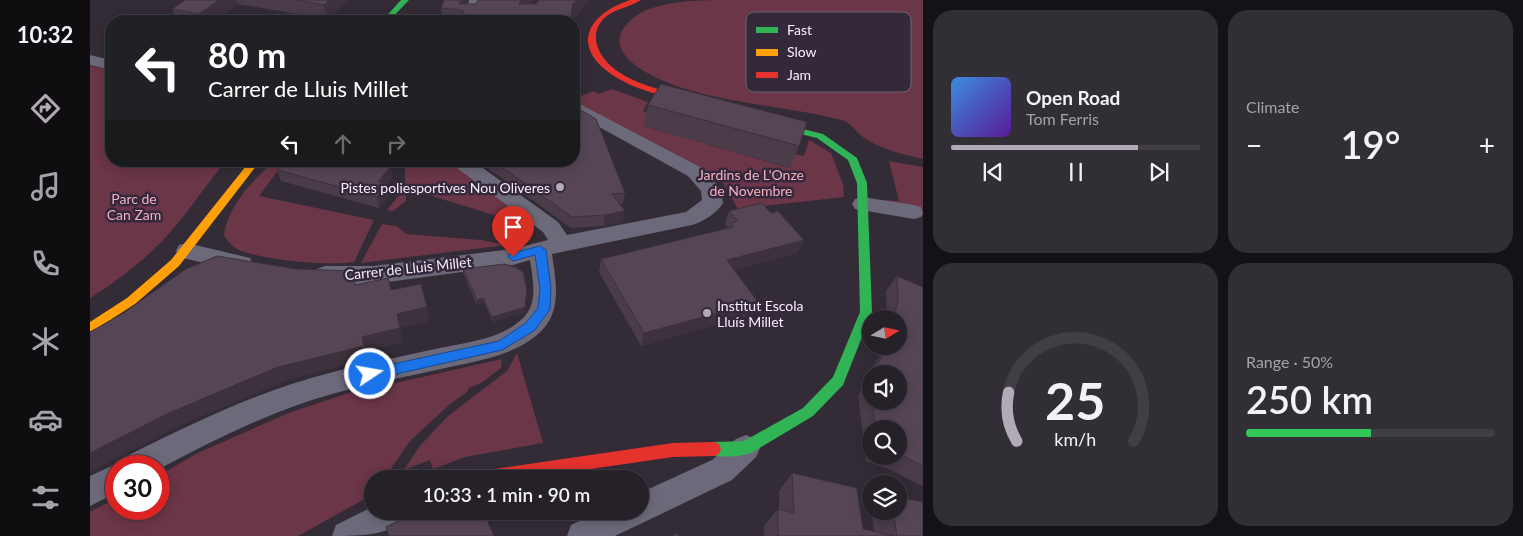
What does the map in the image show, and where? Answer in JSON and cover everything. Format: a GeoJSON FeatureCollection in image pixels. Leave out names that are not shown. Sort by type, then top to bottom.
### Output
{"type":"FeatureCollection","features":[{"type":"Feature","properties":{"kind":"street"},"geometry":{"type":"LineString","coordinates":[[391,15],[405,0]]}},
{"type":"Feature","properties":{"kind":"street"},"geometry":{"type":"LineString","coordinates":[[471,15],[476,0]]}},
{"type":"Feature","properties":{"kind":"street"},"geometry":{"type":"LineString","coordinates":[[637,0],[621,6],[596,23],[592,30],[591,43],[597,56],[623,78],[705,106]]}},
{"type":"Feature","properties":{"kind":"street"},"geometry":{"type":"LineString","coordinates":[[90,60],[105,64]]}},
{"type":"Feature","properties":{"kind":"street","name":"Carrer de Lluis Millet"},"geometry":{"type":"LineString","coordinates":[[307,274],[338,276],[373,274],[513,257],[550,247],[692,218],[713,203],[711,189],[695,172],[580,109]]}},
{"type":"Feature","properties":{"kind":"street"},"geometry":{"type":"LineString","coordinates":[[649,504],[722,470],[746,448],[808,412],[838,381],[866,312],[862,183],[852,158],[820,136],[754,120]]}},
{"type":"Feature","properties":{"kind":"street"},"geometry":{"type":"LineString","coordinates":[[90,328],[151,285],[187,251],[227,195],[250,167]]}},
{"type":"Feature","properties":{"kind":"street"},"geometry":{"type":"LineString","coordinates":[[158,455],[192,437],[272,402],[332,383],[502,345],[530,327],[544,309],[551,227],[468,167]]}},
{"type":"Feature","properties":{"kind":"street"},"geometry":{"type":"LineString","coordinates":[[862,204],[914,212]]}},
{"type":"Feature","properties":{"kind":"street"},"geometry":{"type":"LineString","coordinates":[[187,251],[221,260],[259,266]]}},
{"type":"Feature","properties":{"kind":"street"},"geometry":{"type":"LineString","coordinates":[[527,470],[673,450],[746,448]]}},
{"type":"Feature","properties":{"kind":"street"},"geometry":{"type":"LineString","coordinates":[[90,492],[105,484]]}},
{"type":"Feature","properties":{"kind":"street"},"geometry":{"type":"LineString","coordinates":[[347,536],[378,520]]}},
{"type":"Feature","properties":{"kind":"street"},"geometry":{"type":"LineString","coordinates":[[582,536],[615,520]]}},
{"type":"Feature","properties":{"kind":"green space"},"geometry":{"type":"Polygon","coordinates":[[[923,0],[923,159],[895,152],[875,144],[865,139],[842,120],[727,99],[678,87],[650,75],[627,58],[621,47],[620,36],[627,24],[635,17],[655,7],[691,1],[923,0]]]}},
{"type":"Feature","properties":{"kind":"green space","name":"Parc de Can Zam"},"geometry":{"type":"Polygon","coordinates":[[[90,66],[105,69],[105,167],[221,167],[182,219],[145,258],[90,298],[90,66]]]}},
{"type":"Feature","properties":{"kind":"green space","name":"Jardins de L'Onze de Novembre"},"geometry":{"type":"Polygon","coordinates":[[[612,89],[648,102],[643,111],[651,114],[644,126],[678,136],[685,123],[696,141],[789,168],[795,154],[804,156],[809,140],[831,153],[843,184],[844,197],[738,209],[723,183],[580,105],[580,96],[593,91],[599,94],[612,89]]]}},
{"type":"Feature","properties":{"kind":"green space"},"geometry":{"type":"Polygon","coordinates":[[[889,161],[923,167],[923,215],[907,214],[882,204],[882,200],[899,201],[889,161]]]}},
{"type":"Feature","properties":{"kind":"green space"},"geometry":{"type":"Polygon","coordinates":[[[268,167],[283,167],[276,173],[259,196],[374,220],[354,262],[313,263],[266,257],[238,250],[231,245],[224,236],[226,225],[242,194],[268,167]]]}},
{"type":"Feature","properties":{"kind":"green space"},"geometry":{"type":"Polygon","coordinates":[[[458,167],[531,221],[533,227],[406,188],[406,201],[393,211],[387,210],[405,188],[405,168],[458,167]]]}},
{"type":"Feature","properties":{"kind":"green space"},"geometry":{"type":"Polygon","coordinates":[[[382,224],[396,226],[406,234],[481,240],[506,245],[361,263],[382,224]]]}},
{"type":"Feature","properties":{"kind":"green space"},"geometry":{"type":"Polygon","coordinates":[[[517,353],[543,443],[465,457],[433,469],[430,460],[404,470],[419,447],[448,416],[507,371],[517,353]]]}},
{"type":"Feature","properties":{"kind":"green space"},"geometry":{"type":"Polygon","coordinates":[[[502,359],[501,368],[481,383],[469,388],[467,392],[450,404],[410,441],[390,470],[364,470],[364,499],[298,536],[90,536],[90,512],[105,504],[105,520],[170,520],[170,469],[200,452],[291,412],[364,388],[365,390],[502,359]]]}},
{"type":"Feature","properties":{"kind":"building"},"geometry":{"type":"Polygon","coordinates":[[[185,0],[219,0],[199,14],[172,9],[185,0]]]}},
{"type":"Feature","properties":{"kind":"building"},"geometry":{"type":"Polygon","coordinates":[[[295,0],[329,0],[324,5],[295,0]]]}},
{"type":"Feature","properties":{"kind":"building"},"geometry":{"type":"Polygon","coordinates":[[[444,0],[461,0],[459,4],[476,4],[478,0],[521,0],[519,4],[536,4],[539,0],[577,0],[573,4],[571,15],[465,15],[462,10],[441,8],[444,0]]]}},
{"type":"Feature","properties":{"kind":"building"},"geometry":{"type":"Polygon","coordinates":[[[661,84],[807,122],[799,146],[648,105],[661,84]]]}},
{"type":"Feature","properties":{"kind":"building","name":"Pistes poliesportives Nou Oliveres"},"geometry":{"type":"Polygon","coordinates":[[[580,110],[596,119],[625,193],[612,194],[625,211],[605,215],[572,217],[501,167],[580,167],[580,110]]]}},
{"type":"Feature","properties":{"kind":"building"},"geometry":{"type":"Polygon","coordinates":[[[280,167],[390,167],[378,182],[387,184],[377,197],[277,170],[280,167]]]}},
{"type":"Feature","properties":{"kind":"building"},"geometry":{"type":"Polygon","coordinates":[[[762,203],[771,213],[778,211],[804,240],[727,260],[758,302],[644,333],[601,259],[733,227],[731,223],[738,221],[729,211],[762,203]]]}},
{"type":"Feature","properties":{"kind":"building"},"geometry":{"type":"Polygon","coordinates":[[[217,256],[296,269],[354,271],[355,285],[388,278],[391,290],[421,284],[427,307],[397,314],[400,328],[362,337],[364,346],[278,367],[169,413],[90,453],[90,332],[122,314],[186,269],[217,256]]]}},
{"type":"Feature","properties":{"kind":"building"},"geometry":{"type":"Polygon","coordinates":[[[505,264],[523,272],[527,290],[525,307],[492,317],[483,298],[477,300],[463,269],[505,264]]]}},
{"type":"Feature","properties":{"kind":"building"},"geometry":{"type":"Polygon","coordinates":[[[897,276],[923,287],[923,466],[907,458],[907,420],[875,420],[873,410],[907,410],[907,365],[877,365],[882,355],[908,355],[908,310],[896,310],[898,300],[897,276]]]}},
{"type":"Feature","properties":{"kind":"building"},"geometry":{"type":"Polygon","coordinates":[[[792,473],[857,488],[863,529],[894,536],[778,536],[778,509],[794,513],[792,473]]]}},
{"type":"Feature","properties":{"kind":"building"},"geometry":{"type":"Polygon","coordinates":[[[907,499],[923,502],[923,536],[897,536],[894,520],[907,520],[907,499]]]}},
{"type":"Feature","properties":{"kind":"building"},"geometry":{"type":"Polygon","coordinates":[[[400,520],[487,520],[494,536],[389,536],[386,527],[400,520]]]}},
{"type":"Feature","properties":{"kind":"traffic: fast"},"geometry":{"type":"LineString","coordinates":[[391,15],[405,0]]}},
{"type":"Feature","properties":{"kind":"traffic: fast"},"geometry":{"type":"LineString","coordinates":[[714,449],[746,448],[808,412],[838,381],[866,312],[862,183],[852,158],[820,136],[767,123]]}},
{"type":"Feature","properties":{"kind":"traffic: slow"},"geometry":{"type":"LineString","coordinates":[[90,328],[131,301],[175,263],[250,167]]}},
{"type":"Feature","properties":{"kind":"traffic: jam"},"geometry":{"type":"LineString","coordinates":[[637,0],[610,11],[595,25],[592,34],[595,51],[607,66],[623,78],[649,89],[693,102]]}},
{"type":"Feature","properties":{"kind":"traffic: jam"},"geometry":{"type":"LineString","coordinates":[[535,470],[673,450],[714,449]]}},
{"type":"Feature","properties":{"kind":"place","name":"Pistes poliesportives Nou Oliveres"},"geometry":{"type":"Point","coordinates":[560,187]}},
{"type":"Feature","properties":{"kind":"place","name":"Institut Escola Lluís Millet"},"geometry":{"type":"Point","coordinates":[707,313]}},
{"type":"Feature","properties":{"kind":"route"},"geometry":{"type":"LineString","coordinates":[[370,374],[502,345],[530,327],[544,309],[545,289],[540,250],[513,257]]}}]}
